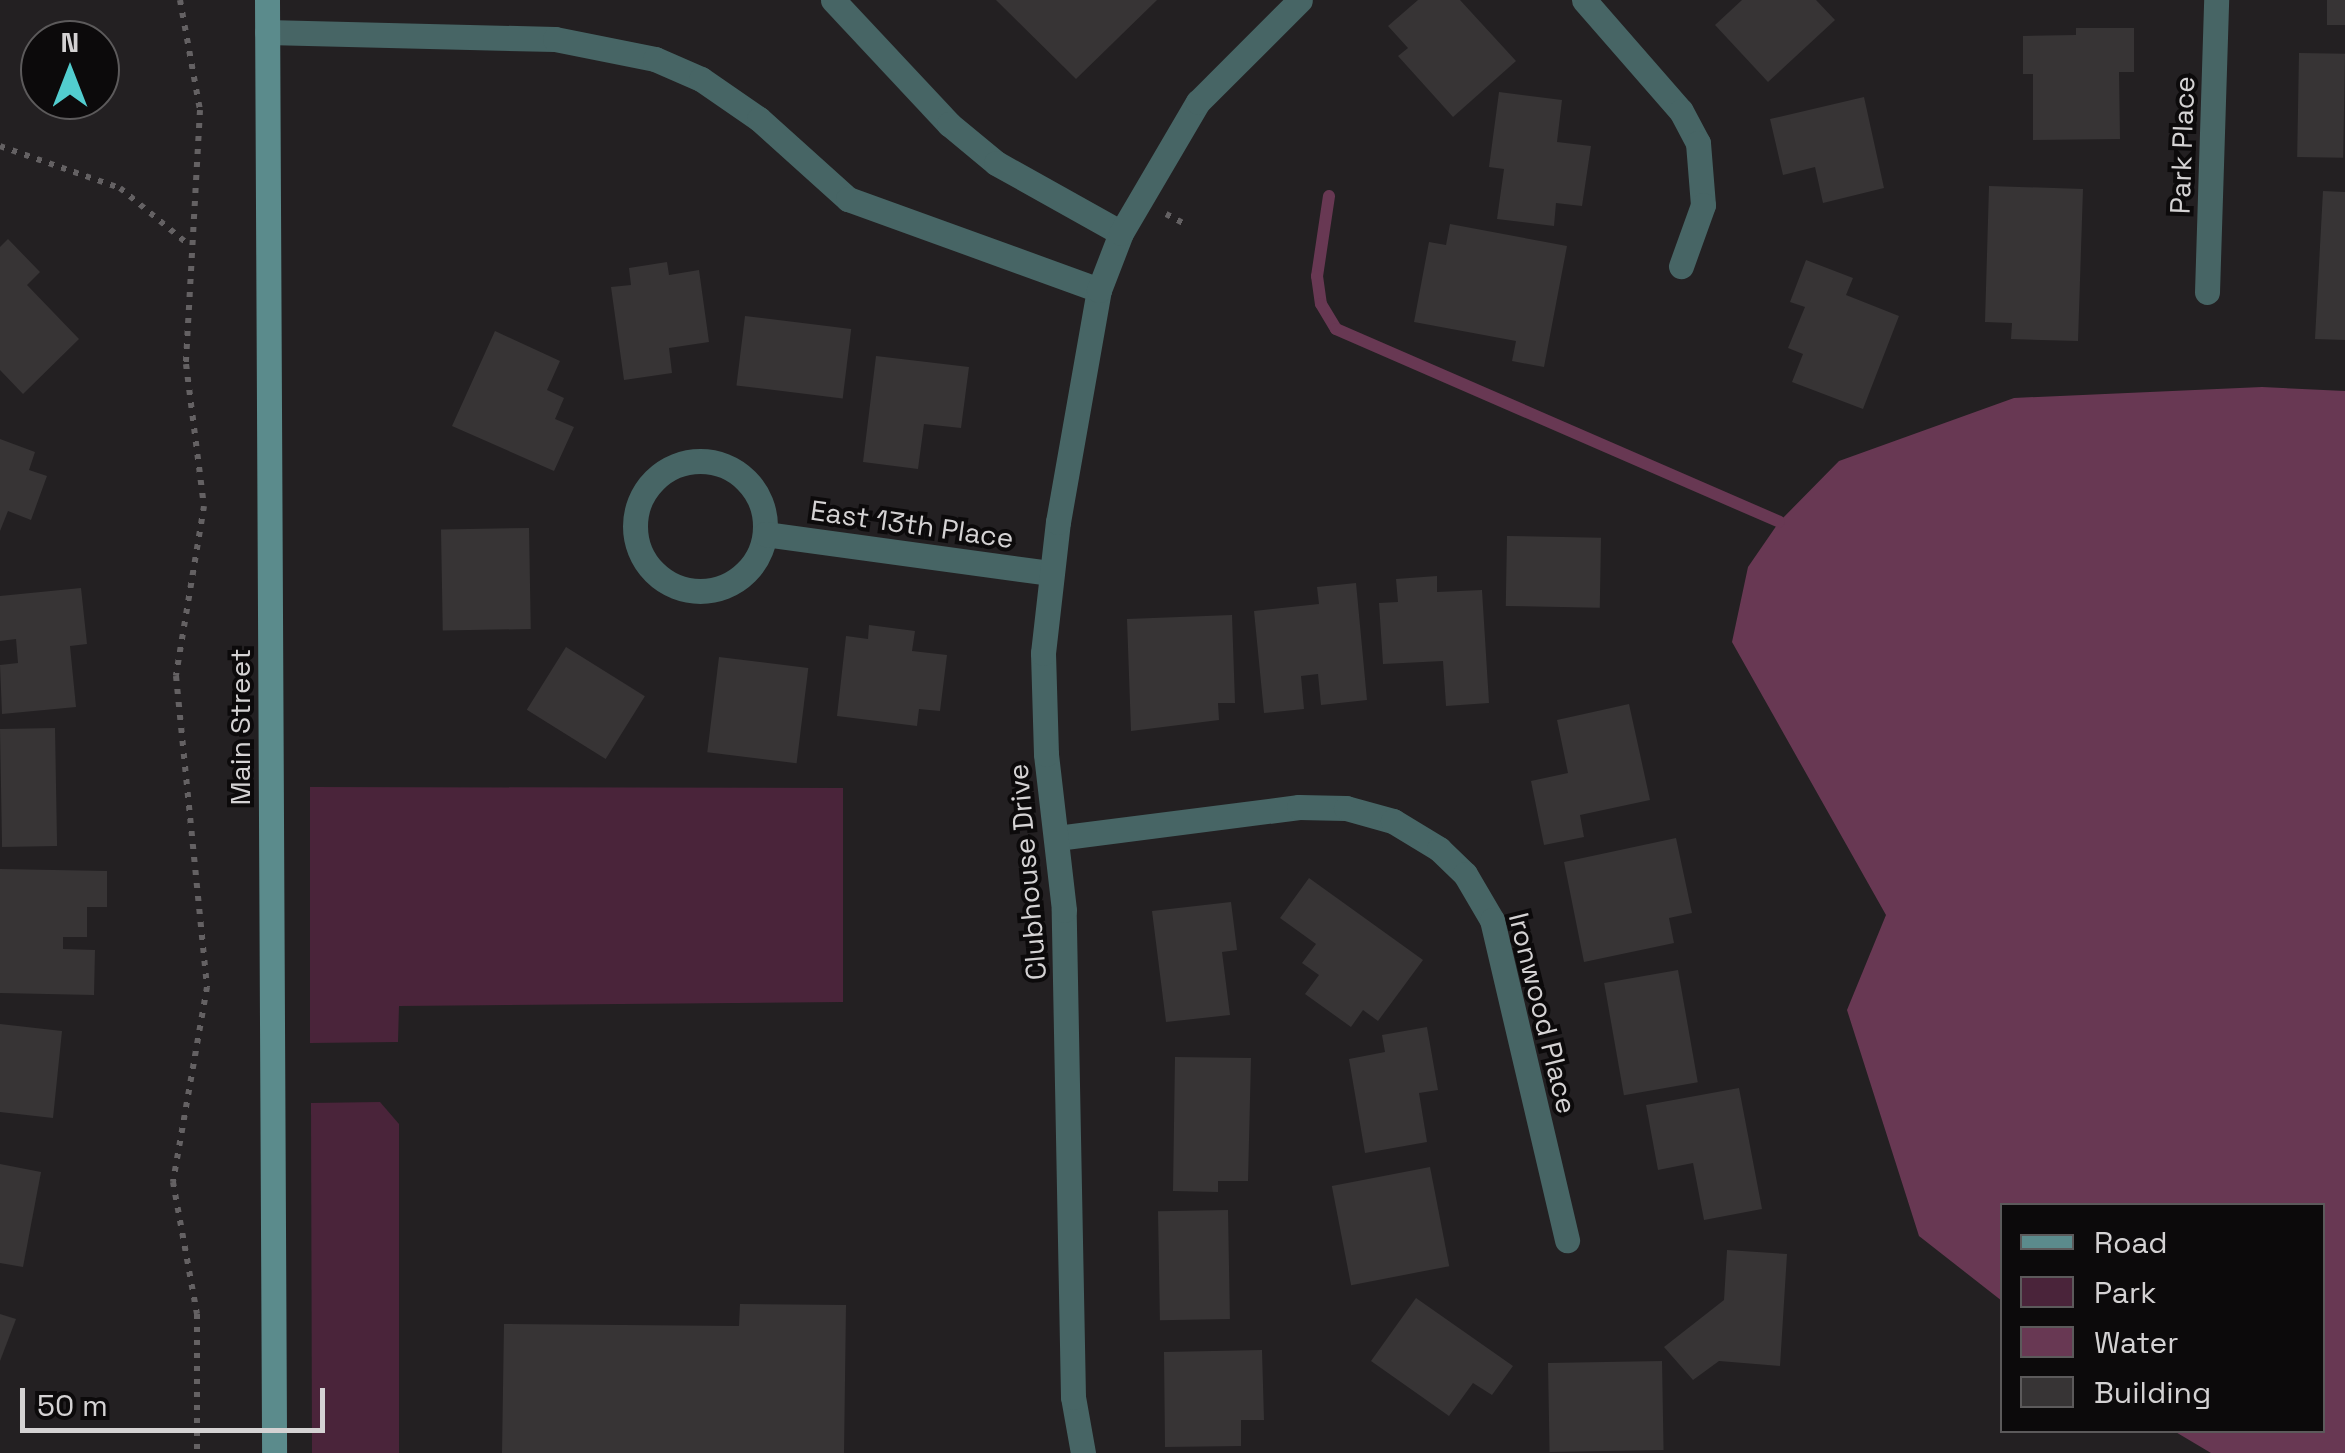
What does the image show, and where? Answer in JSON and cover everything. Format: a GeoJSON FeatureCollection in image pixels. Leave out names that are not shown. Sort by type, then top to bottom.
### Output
{"type":"FeatureCollection","features":[{"type":"Feature","properties":{"kind":"main road","name":"Main Street"},"geometry":{"type":"LineString","coordinates":[[267,0],[274,1453]]}},
{"type":"Feature","properties":{"kind":"street"},"geometry":{"type":"LineString","coordinates":[[833,0],[949,124],[996,163],[1120,233]]}},
{"type":"Feature","properties":{"kind":"street"},"geometry":{"type":"LineString","coordinates":[[1584,0],[1682,111],[1698,143],[1705,172],[1703,205],[1682,266]]}},
{"type":"Feature","properties":{"kind":"street","name":"Park Place"},"geometry":{"type":"LineString","coordinates":[[2207,292],[2216,0]]}},
{"type":"Feature","properties":{"kind":"street","name":"Clubhouse Drive"},"geometry":{"type":"LineString","coordinates":[[1083,1453],[1072,1398],[1072,1088],[1044,670],[1051,573],[1099,290],[1120,233],[1198,102],[1283,6]]}},
{"type":"Feature","properties":{"kind":"street"},"geometry":{"type":"LineString","coordinates":[[267,32],[555,39],[655,59],[701,79],[759,118],[848,198],[1099,290]]}},
{"type":"Feature","properties":{"kind":"street"},"geometry":{"type":"LineString","coordinates":[[714,462],[755,490],[765,534],[742,576],[700,591],[678,587],[650,567],[635,535],[636,515],[665,471],[714,462]]}},
{"type":"Feature","properties":{"kind":"street","name":"East 13th Place"},"geometry":{"type":"LineString","coordinates":[[765,534],[1051,573]]}},
{"type":"Feature","properties":{"kind":"street","name":"Ironwood Place"},"geometry":{"type":"LineString","coordinates":[[1058,838],[1299,807],[1370,813],[1439,849],[1465,874],[1492,920],[1567,1240]]}},
{"type":"Feature","properties":{"kind":"path"},"geometry":{"type":"LineString","coordinates":[[180,0],[200,110],[188,244],[186,364],[204,506],[176,676],[206,987],[173,1182],[197,1314],[197,1453]]}},
{"type":"Feature","properties":{"kind":"path"},"geometry":{"type":"LineString","coordinates":[[0,146],[120,188],[188,244]]}},
{"type":"Feature","properties":{"kind":"path"},"geometry":{"type":"LineString","coordinates":[[1138,200],[1183,223]]}},
{"type":"Feature","properties":{"kind":"green space"},"geometry":{"type":"Polygon","coordinates":[[[310,787],[843,788],[843,1002],[399,1006],[398,1042],[310,1043],[310,787]]]}},
{"type":"Feature","properties":{"kind":"green space"},"geometry":{"type":"Polygon","coordinates":[[[380,1102],[399,1124],[399,1453],[312,1453],[311,1103],[380,1102]]]}},
{"type":"Feature","properties":{"kind":"water"},"geometry":{"type":"Polygon","coordinates":[[[2262,387],[2345,391],[2345,1453],[2211,1453],[2177,1433],[2325,1433],[2325,1203],[2000,1203],[2000,1299],[1919,1236],[1847,1010],[1886,915],[1732,642],[1748,567],[1779,522],[1839,461],[2014,398],[2262,387]]]}},
{"type":"Feature","properties":{"kind":"building"},"geometry":{"type":"Polygon","coordinates":[[[996,0],[1157,0],[1076,79],[996,0]]]}},
{"type":"Feature","properties":{"kind":"building"},"geometry":{"type":"Polygon","coordinates":[[[1418,0],[1460,0],[1516,61],[1453,117],[1398,56],[1408,48],[1388,26],[1418,0]]]}},
{"type":"Feature","properties":{"kind":"building"},"geometry":{"type":"Polygon","coordinates":[[[1742,0],[1816,0],[1835,20],[1768,82],[1715,25],[1742,0]]]}},
{"type":"Feature","properties":{"kind":"building"},"geometry":{"type":"Polygon","coordinates":[[[2327,0],[2345,0],[2345,25],[2327,25],[2327,0]]]}},
{"type":"Feature","properties":{"kind":"building"},"geometry":{"type":"Polygon","coordinates":[[[2076,28],[2134,28],[2134,72],[2119,72],[2120,139],[2033,140],[2033,74],[2023,74],[2023,36],[2076,35],[2076,28]]]}},
{"type":"Feature","properties":{"kind":"building"},"geometry":{"type":"Polygon","coordinates":[[[2299,53],[2345,54],[2343,158],[2297,157],[2299,53]]]}},
{"type":"Feature","properties":{"kind":"building"},"geometry":{"type":"Polygon","coordinates":[[[1499,92],[1562,100],[1557,142],[1591,146],[1582,206],[1556,203],[1554,226],[1497,219],[1504,169],[1489,167],[1499,92]]]}},
{"type":"Feature","properties":{"kind":"building"},"geometry":{"type":"Polygon","coordinates":[[[1864,97],[1884,188],[1823,203],[1815,167],[1783,175],[1770,119],[1864,97]]]}},
{"type":"Feature","properties":{"kind":"building"},"geometry":{"type":"Polygon","coordinates":[[[1989,186],[2083,189],[2078,341],[2011,339],[2012,323],[1985,322],[1989,186]]]}},
{"type":"Feature","properties":{"kind":"building"},"geometry":{"type":"Polygon","coordinates":[[[2323,191],[2345,192],[2345,340],[2315,339],[2323,191]]]}},
{"type":"Feature","properties":{"kind":"building"},"geometry":{"type":"Polygon","coordinates":[[[1450,224],[1567,246],[1544,367],[1512,361],[1516,341],[1414,322],[1429,242],[1446,245],[1450,224]]]}},
{"type":"Feature","properties":{"kind":"building"},"geometry":{"type":"Polygon","coordinates":[[[8,239],[40,272],[27,285],[79,339],[23,394],[0,370],[0,247],[8,239]]]}},
{"type":"Feature","properties":{"kind":"building"},"geometry":{"type":"Polygon","coordinates":[[[1806,260],[1853,278],[1846,295],[1899,316],[1863,409],[1792,382],[1803,354],[1788,348],[1805,307],[1790,302],[1806,260]]]}},
{"type":"Feature","properties":{"kind":"building"},"geometry":{"type":"Polygon","coordinates":[[[667,262],[669,275],[699,270],[709,342],[669,348],[672,373],[624,380],[611,287],[631,285],[629,268],[667,262]]]}},
{"type":"Feature","properties":{"kind":"building"},"geometry":{"type":"Polygon","coordinates":[[[745,316],[851,329],[843,399],[736,385],[745,316]]]}},
{"type":"Feature","properties":{"kind":"building"},"geometry":{"type":"Polygon","coordinates":[[[495,331],[560,361],[547,390],[564,398],[555,419],[574,427],[554,471],[452,426],[495,331]]]}},
{"type":"Feature","properties":{"kind":"building"},"geometry":{"type":"Polygon","coordinates":[[[876,356],[969,367],[961,428],[924,424],[918,469],[863,462],[876,356]]]}},
{"type":"Feature","properties":{"kind":"building"},"geometry":{"type":"Polygon","coordinates":[[[0,439],[35,452],[29,470],[47,476],[31,520],[8,511],[0,531],[0,439]]]}},
{"type":"Feature","properties":{"kind":"building"},"geometry":{"type":"Polygon","coordinates":[[[529,528],[531,629],[443,631],[441,530],[529,528]]]}},
{"type":"Feature","properties":{"kind":"building"},"geometry":{"type":"Polygon","coordinates":[[[1507,536],[1601,538],[1600,608],[1506,606],[1507,536]]]}},
{"type":"Feature","properties":{"kind":"building"},"geometry":{"type":"Polygon","coordinates":[[[1437,576],[1437,592],[1482,590],[1489,703],[1446,706],[1443,661],[1383,664],[1379,603],[1398,602],[1396,579],[1437,576]]]}},
{"type":"Feature","properties":{"kind":"building"},"geometry":{"type":"Polygon","coordinates":[[[1356,583],[1367,700],[1321,705],[1318,674],[1301,676],[1304,709],[1264,713],[1254,611],[1319,604],[1317,587],[1356,583]]]}},
{"type":"Feature","properties":{"kind":"building"},"geometry":{"type":"Polygon","coordinates":[[[81,588],[87,644],[70,646],[76,707],[2,714],[0,665],[18,663],[16,639],[0,641],[0,596],[81,588]]]}},
{"type":"Feature","properties":{"kind":"building"},"geometry":{"type":"Polygon","coordinates":[[[1232,615],[1235,703],[1218,703],[1219,720],[1131,731],[1127,619],[1232,615]]]}},
{"type":"Feature","properties":{"kind":"building"},"geometry":{"type":"Polygon","coordinates":[[[869,625],[915,631],[912,651],[947,655],[940,711],[919,709],[917,726],[837,716],[846,636],[868,639],[869,625]]]}},
{"type":"Feature","properties":{"kind":"building"},"geometry":{"type":"Polygon","coordinates":[[[566,647],[645,696],[606,759],[527,710],[566,647]]]}},
{"type":"Feature","properties":{"kind":"building"},"geometry":{"type":"Polygon","coordinates":[[[719,657],[808,668],[797,763],[707,752],[719,657]]]}},
{"type":"Feature","properties":{"kind":"building"},"geometry":{"type":"Polygon","coordinates":[[[1629,704],[1650,800],[1580,815],[1584,837],[1544,845],[1531,781],[1568,773],[1557,720],[1629,704]]]}},
{"type":"Feature","properties":{"kind":"building"},"geometry":{"type":"Polygon","coordinates":[[[55,728],[57,846],[2,847],[0,729],[55,728]]]}},
{"type":"Feature","properties":{"kind":"building"},"geometry":{"type":"Polygon","coordinates":[[[1676,838],[1692,913],[1669,918],[1674,943],[1584,962],[1564,862],[1676,838]]]}},
{"type":"Feature","properties":{"kind":"building"},"geometry":{"type":"Polygon","coordinates":[[[0,869],[107,871],[107,907],[87,907],[87,937],[63,937],[63,949],[95,950],[94,995],[0,993],[0,869]]]}},
{"type":"Feature","properties":{"kind":"building"},"geometry":{"type":"Polygon","coordinates":[[[1309,878],[1423,960],[1378,1021],[1363,1010],[1351,1027],[1305,994],[1319,975],[1302,963],[1316,944],[1280,918],[1309,878]]]}},
{"type":"Feature","properties":{"kind":"building"},"geometry":{"type":"Polygon","coordinates":[[[1231,902],[1237,950],[1222,952],[1230,1015],[1166,1022],[1152,911],[1231,902]]]}},
{"type":"Feature","properties":{"kind":"building"},"geometry":{"type":"Polygon","coordinates":[[[1678,970],[1698,1082],[1624,1095],[1604,983],[1678,970]]]}},
{"type":"Feature","properties":{"kind":"building"},"geometry":{"type":"Polygon","coordinates":[[[0,1024],[62,1031],[53,1118],[0,1112],[0,1024]]]}},
{"type":"Feature","properties":{"kind":"building"},"geometry":{"type":"Polygon","coordinates":[[[1427,1027],[1438,1090],[1419,1093],[1427,1142],[1365,1153],[1349,1059],[1385,1052],[1382,1035],[1427,1027]]]}},
{"type":"Feature","properties":{"kind":"building"},"geometry":{"type":"Polygon","coordinates":[[[1175,1057],[1251,1058],[1248,1181],[1218,1181],[1218,1192],[1173,1191],[1175,1057]]]}},
{"type":"Feature","properties":{"kind":"building"},"geometry":{"type":"Polygon","coordinates":[[[1739,1088],[1762,1209],[1704,1220],[1693,1163],[1658,1170],[1646,1105],[1739,1088]]]}},
{"type":"Feature","properties":{"kind":"building"},"geometry":{"type":"Polygon","coordinates":[[[0,1164],[41,1172],[23,1267],[0,1263],[0,1164]]]}},
{"type":"Feature","properties":{"kind":"building"},"geometry":{"type":"Polygon","coordinates":[[[1430,1167],[1449,1266],[1351,1285],[1332,1186],[1430,1167]]]}},
{"type":"Feature","properties":{"kind":"building"},"geometry":{"type":"Polygon","coordinates":[[[1228,1210],[1230,1319],[1160,1320],[1158,1211],[1228,1210]]]}},
{"type":"Feature","properties":{"kind":"building"},"geometry":{"type":"Polygon","coordinates":[[[1727,1250],[1787,1254],[1780,1366],[1719,1361],[1693,1380],[1664,1347],[1724,1300],[1727,1250]]]}},
{"type":"Feature","properties":{"kind":"building"},"geometry":{"type":"Polygon","coordinates":[[[1416,1298],[1513,1366],[1492,1395],[1473,1383],[1449,1416],[1371,1361],[1416,1298]]]}},
{"type":"Feature","properties":{"kind":"building"},"geometry":{"type":"Polygon","coordinates":[[[740,1304],[846,1305],[844,1453],[502,1453],[504,1324],[739,1326],[740,1304]]]}},
{"type":"Feature","properties":{"kind":"building"},"geometry":{"type":"Polygon","coordinates":[[[0,1314],[16,1319],[0,1361],[0,1314]]]}},
{"type":"Feature","properties":{"kind":"building"},"geometry":{"type":"Polygon","coordinates":[[[1262,1350],[1264,1420],[1241,1420],[1241,1446],[1165,1447],[1164,1352],[1262,1350]]]}},
{"type":"Feature","properties":{"kind":"building"},"geometry":{"type":"Polygon","coordinates":[[[1662,1361],[1664,1450],[1550,1452],[1548,1363],[1662,1361]]]}},
{"type":"Feature","properties":{"kind":"waterway"},"geometry":{"type":"LineString","coordinates":[[1329,196],[1317,276],[1321,304],[1336,329],[1779,522]]}}]}
